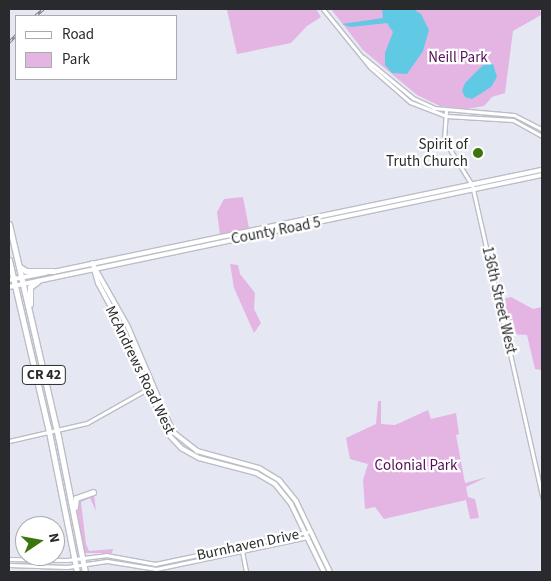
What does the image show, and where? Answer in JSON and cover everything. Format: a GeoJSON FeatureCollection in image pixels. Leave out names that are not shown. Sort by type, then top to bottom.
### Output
{"type":"FeatureCollection","features":[{"type":"Feature","properties":{"kind":"highway","name":"CR 42"},"geometry":{"type":"LineString","coordinates":[[9,224],[57,431],[86,572]]}},
{"type":"Feature","properties":{"kind":"highway","name":"CR 42"},"geometry":{"type":"LineString","coordinates":[[9,260],[12,286],[18,301],[49,433],[77,572]]}},
{"type":"Feature","properties":{"kind":"highway"},"geometry":{"type":"LineString","coordinates":[[19,266],[26,271],[53,271]]}},
{"type":"Feature","properties":{"kind":"highway"},"geometry":{"type":"LineString","coordinates":[[31,319],[30,289],[38,281]]}},
{"type":"Feature","properties":{"kind":"highway"},"geometry":{"type":"LineString","coordinates":[[9,292],[18,301]]}},
{"type":"Feature","properties":{"kind":"highway"},"geometry":{"type":"LineString","coordinates":[[68,485],[75,494],[93,492],[75,501],[80,545]]}},
{"type":"Feature","properties":{"kind":"main road","name":"County Road 5"},"geometry":{"type":"LineString","coordinates":[[11,279],[542,170]]}},
{"type":"Feature","properties":{"kind":"main road","name":"County Road 5"},"geometry":{"type":"LineString","coordinates":[[12,286],[542,175]]}},
{"type":"Feature","properties":{"kind":"main road","name":"McAndrews Road West"},"geometry":{"type":"LineString","coordinates":[[92,263],[101,292],[123,329],[150,387],[162,423],[176,442],[200,458],[251,471],[272,481],[288,499],[324,572]]}},
{"type":"Feature","properties":{"kind":"main road","name":"McAndrews Road West"},"geometry":{"type":"LineString","coordinates":[[94,270],[128,327],[154,385],[167,421],[180,439],[202,454],[259,468],[275,477],[293,496],[330,572]]}},
{"type":"Feature","properties":{"kind":"street"},"geometry":{"type":"LineString","coordinates":[[323,9],[357,52],[410,102],[446,116],[513,120],[542,136]]}},
{"type":"Feature","properties":{"kind":"street"},"geometry":{"type":"LineString","coordinates":[[357,52],[413,98],[446,111],[514,115],[542,129],[539,133]]}},
{"type":"Feature","properties":{"kind":"street","name":"136th Street West"},"geometry":{"type":"LineString","coordinates":[[446,111],[444,140],[474,190],[542,496]]}},
{"type":"Feature","properties":{"kind":"street"},"geometry":{"type":"LineString","coordinates":[[9,441],[87,424],[154,385]]}},
{"type":"Feature","properties":{"kind":"street","name":"Burnhaven Drive"},"geometry":{"type":"LineString","coordinates":[[9,559],[75,559],[106,555],[155,564],[310,531]]}},
{"type":"Feature","properties":{"kind":"street","name":"Burnhaven Drive"},"geometry":{"type":"LineString","coordinates":[[9,565],[76,566],[107,562],[156,569],[313,536]]}},
{"type":"Feature","properties":{"kind":"street"},"geometry":{"type":"LineString","coordinates":[[241,546],[246,572]]}},
{"type":"Feature","properties":{"kind":"green space"},"geometry":{"type":"Polygon","coordinates":[[[316,9],[321,17],[307,26],[291,43],[237,54],[227,10],[316,9]]]}},
{"type":"Feature","properties":{"kind":"green space","name":"Neill Park"},"geometry":{"type":"Polygon","coordinates":[[[331,9],[540,9],[541,15],[513,31],[505,93],[492,97],[484,106],[467,109],[440,106],[417,95],[363,50],[331,9]]]}},
{"type":"Feature","properties":{"kind":"green space"},"geometry":{"type":"Polygon","coordinates":[[[243,197],[249,228],[220,235],[217,212],[224,199],[243,197]]]}},
{"type":"Feature","properties":{"kind":"green space"},"geometry":{"type":"Polygon","coordinates":[[[230,264],[238,265],[240,274],[255,293],[254,309],[261,323],[254,333],[234,288],[230,264]]]}},
{"type":"Feature","properties":{"kind":"green space"},"geometry":{"type":"Polygon","coordinates":[[[511,297],[533,309],[542,307],[542,370],[535,369],[527,335],[511,334],[503,299],[511,297]]]}},
{"type":"Feature","properties":{"kind":"green space","name":"Colonial Park"},"geometry":{"type":"Polygon","coordinates":[[[378,401],[381,401],[381,424],[395,425],[428,410],[431,419],[456,413],[459,434],[456,435],[465,483],[487,477],[466,487],[468,497],[475,499],[479,518],[470,519],[466,500],[384,519],[375,507],[365,509],[363,480],[368,464],[350,459],[346,438],[376,424],[378,401]]]}},
{"type":"Feature","properties":{"kind":"green space"},"geometry":{"type":"Polygon","coordinates":[[[94,495],[96,511],[90,498],[81,502],[86,544],[89,551],[113,549],[112,553],[84,553],[76,503],[79,497],[94,495]]]}},
{"type":"Feature","properties":{"kind":"water"},"geometry":{"type":"Polygon","coordinates":[[[382,9],[413,9],[421,14],[429,30],[423,51],[407,74],[392,73],[385,65],[385,53],[393,32],[387,23],[350,27],[342,24],[383,18],[382,9]]]}},
{"type":"Feature","properties":{"kind":"water"},"geometry":{"type":"Polygon","coordinates":[[[493,64],[497,77],[491,87],[472,99],[465,97],[462,91],[465,83],[483,65],[493,64]]]}},
{"type":"Feature","properties":{"kind":"railway"},"geometry":{"type":"LineString","coordinates":[[36,15],[43,9]]}},
{"type":"Feature","properties":{"kind":"railway"},"geometry":{"type":"LineString","coordinates":[[9,42],[15,36]]}},
{"type":"Feature","properties":{"kind":"place","name":"Spirit of Truth Church"},"geometry":{"type":"Point","coordinates":[478,153]}}]}
